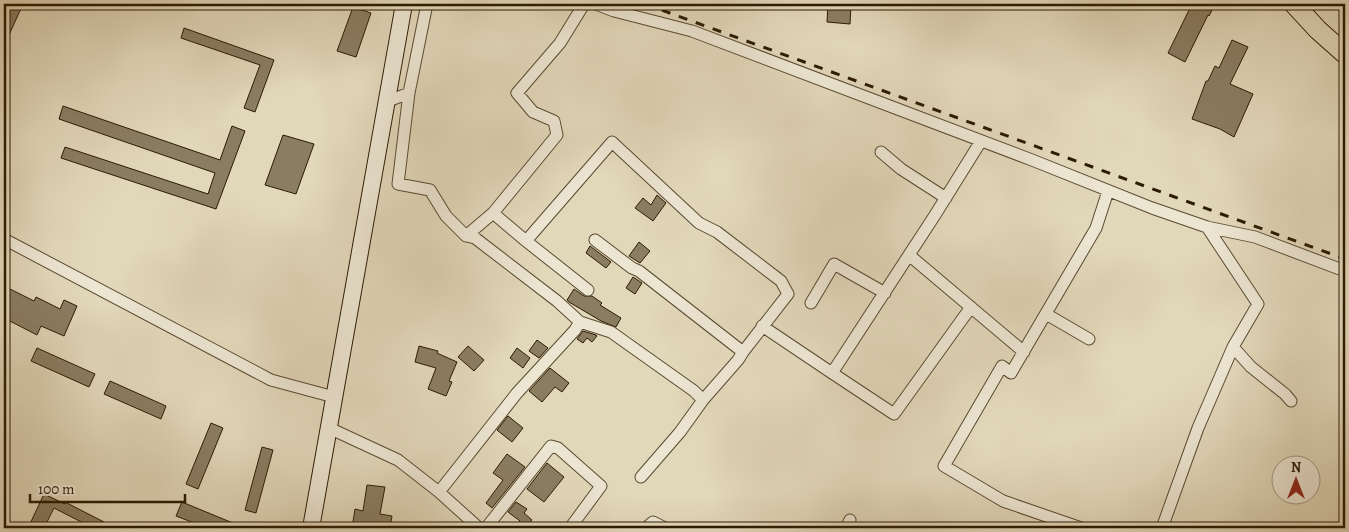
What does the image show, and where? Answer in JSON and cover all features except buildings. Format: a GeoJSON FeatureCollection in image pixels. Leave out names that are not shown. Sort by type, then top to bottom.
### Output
{"type":"FeatureCollection","features":[{"type":"Feature","properties":{"kind":"main road"},"geometry":{"type":"LineString","coordinates":[[311,528],[404,4]]}},
{"type":"Feature","properties":{"kind":"main road"},"geometry":{"type":"LineString","coordinates":[[1294,4],[1318,30],[1345,54]]}},
{"type":"Feature","properties":{"kind":"main road"},"geometry":{"type":"LineString","coordinates":[[1310,4],[1345,39]]}},
{"type":"Feature","properties":{"kind":"street"},"geometry":{"type":"LineString","coordinates":[[427,4],[409,93],[398,184],[430,190],[446,216],[466,236],[475,238],[557,301],[580,322],[611,332],[694,391],[703,400]]}},
{"type":"Feature","properties":{"kind":"street"},"geometry":{"type":"LineString","coordinates":[[466,236],[494,213],[557,135],[554,120],[533,112],[517,93],[560,43],[584,4]]}},
{"type":"Feature","properties":{"kind":"street"},"geometry":{"type":"LineString","coordinates":[[596,4],[614,12],[692,31],[1152,208],[1208,227],[1255,237],[1345,270]]}},
{"type":"Feature","properties":{"kind":"street"},"geometry":{"type":"LineString","coordinates":[[386,102],[409,93]]}},
{"type":"Feature","properties":{"kind":"street"},"geometry":{"type":"LineString","coordinates":[[832,373],[981,141]]}},
{"type":"Feature","properties":{"kind":"street"},"geometry":{"type":"LineString","coordinates":[[526,241],[612,142],[699,223],[717,232],[781,281],[788,294],[738,360],[641,477]]}},
{"type":"Feature","properties":{"kind":"street"},"geometry":{"type":"LineString","coordinates":[[881,152],[901,169],[946,198]]}},
{"type":"Feature","properties":{"kind":"street"},"geometry":{"type":"LineString","coordinates":[[1081,528],[1003,501],[944,466],[1002,366],[1011,373],[1024,352],[1096,228],[1108,191]]}},
{"type":"Feature","properties":{"kind":"street"},"geometry":{"type":"LineString","coordinates":[[494,213],[588,290]]}},
{"type":"Feature","properties":{"kind":"street"},"geometry":{"type":"LineString","coordinates":[[1162,528],[1198,428],[1233,347],[1258,304],[1208,227]]}},
{"type":"Feature","properties":{"kind":"street"},"geometry":{"type":"LineString","coordinates":[[4,239],[272,380],[334,397]]}},
{"type":"Feature","properties":{"kind":"street"},"geometry":{"type":"LineString","coordinates":[[595,240],[632,268],[639,271],[743,352]]}},
{"type":"Feature","properties":{"kind":"street"},"geometry":{"type":"LineString","coordinates":[[909,255],[1024,352]]}},
{"type":"Feature","properties":{"kind":"street"},"geometry":{"type":"LineString","coordinates":[[811,303],[834,264],[885,293]]}},
{"type":"Feature","properties":{"kind":"street"},"geometry":{"type":"LineString","coordinates":[[762,326],[894,414],[971,307]]}},
{"type":"Feature","properties":{"kind":"street"},"geometry":{"type":"LineString","coordinates":[[1046,314],[1089,339]]}},
{"type":"Feature","properties":{"kind":"street"},"geometry":{"type":"LineString","coordinates":[[439,492],[518,393],[580,322]]}},
{"type":"Feature","properties":{"kind":"street"},"geometry":{"type":"LineString","coordinates":[[1233,347],[1251,367],[1291,401]]}},
{"type":"Feature","properties":{"kind":"street"},"geometry":{"type":"LineString","coordinates":[[329,428],[398,460],[439,492],[479,528]]}},
{"type":"Feature","properties":{"kind":"street"},"geometry":{"type":"LineString","coordinates":[[486,528],[551,446],[558,448],[601,486],[570,528]]}},
{"type":"Feature","properties":{"kind":"street"},"geometry":{"type":"LineString","coordinates":[[646,528],[653,522],[665,528]]}},
{"type":"Feature","properties":{"kind":"railway"},"geometry":{"type":"LineString","coordinates":[[645,4],[1345,259]]}}]}
